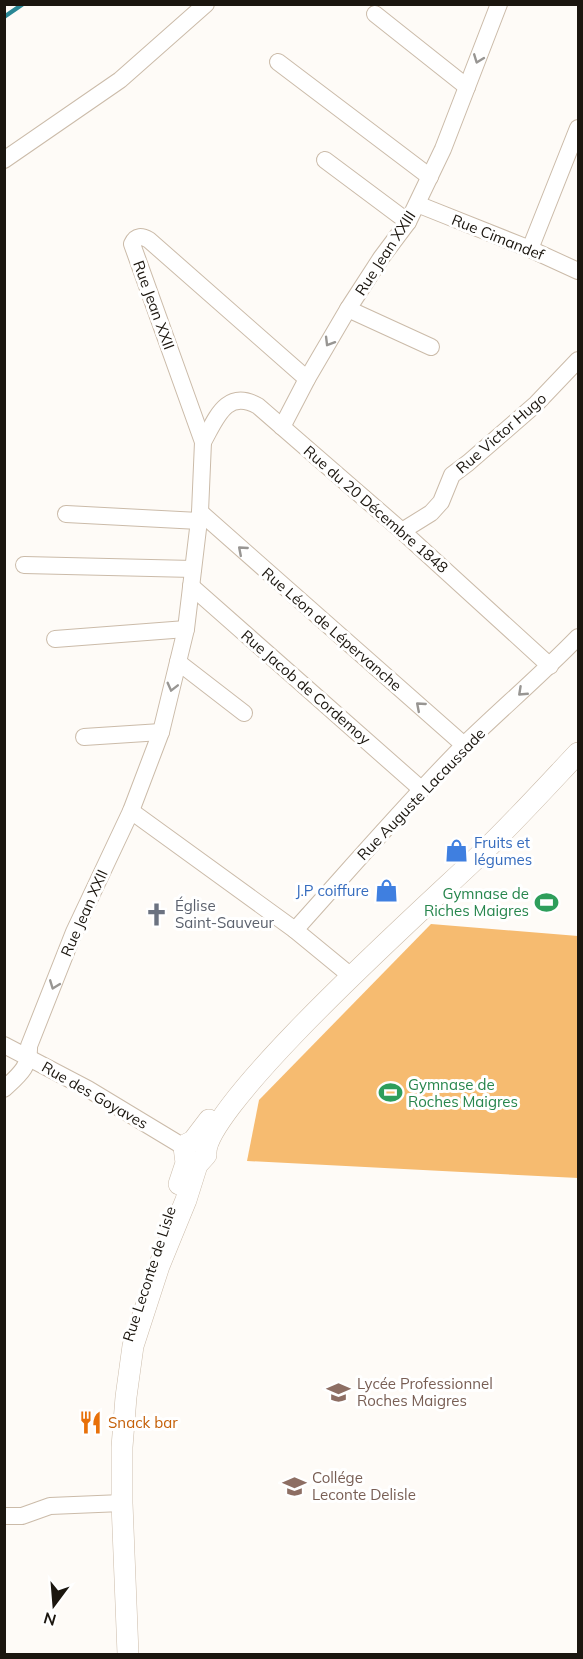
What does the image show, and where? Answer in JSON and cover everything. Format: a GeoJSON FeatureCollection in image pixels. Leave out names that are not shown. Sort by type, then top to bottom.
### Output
{"type":"FeatureCollection","features":[{"type":"Feature","properties":{"kind":"main road","name":"Rue Leconte de Lisle"},"geometry":{"type":"LineString","coordinates":[[128,1654],[114,1449],[117,1396],[125,1343],[148,1272],[193,1152],[258,1071],[351,976],[485,850],[579,753]]}},
{"type":"Feature","properties":{"kind":"main road","name":"Rue Leconte de Lisle"},"geometry":{"type":"LineString","coordinates":[[118,1503],[118,1654]]}},
{"type":"Feature","properties":{"kind":"street"},"geometry":{"type":"LineString","coordinates":[[4,160],[120,80],[206,4]]}},
{"type":"Feature","properties":{"kind":"street","name":"Rue Jean XXIII"},"geometry":{"type":"LineString","coordinates":[[282,426],[348,309],[408,222],[443,149],[500,4]]}},
{"type":"Feature","properties":{"kind":"street"},"geometry":{"type":"LineString","coordinates":[[375,14],[467,87]]}},
{"type":"Feature","properties":{"kind":"street"},"geometry":{"type":"LineString","coordinates":[[278,62],[430,177]]}},
{"type":"Feature","properties":{"kind":"street"},"geometry":{"type":"LineString","coordinates":[[530,249],[579,128]]}},
{"type":"Feature","properties":{"kind":"street"},"geometry":{"type":"LineString","coordinates":[[325,160],[408,222]]}},
{"type":"Feature","properties":{"kind":"street","name":"Rue Cimandef"},"geometry":{"type":"LineString","coordinates":[[417,204],[579,271]]}},
{"type":"Feature","properties":{"kind":"street","name":"Rue Jean XXII"},"geometry":{"type":"LineString","coordinates":[[4,1089],[22,1072],[30,1058],[29,1046],[74,932],[131,811],[161,732],[186,629],[199,517],[203,442],[132,244],[134,239],[138,236],[149,240],[307,379]]}},
{"type":"Feature","properties":{"kind":"street"},"geometry":{"type":"LineString","coordinates":[[348,309],[431,347]]}},
{"type":"Feature","properties":{"kind":"street","name":"Rue Victor Hugo"},"geometry":{"type":"LineString","coordinates":[[402,531],[431,513],[441,502],[452,475],[536,404],[579,360]]}},
{"type":"Feature","properties":{"kind":"street","name":"Rue du 20 Décembre 1848"},"geometry":{"type":"LineString","coordinates":[[203,442],[220,412],[228,404],[238,400],[249,401],[258,406],[402,531],[550,666]]}},
{"type":"Feature","properties":{"kind":"street"},"geometry":{"type":"LineString","coordinates":[[66,514],[199,517]]}},
{"type":"Feature","properties":{"kind":"street","name":"Rue Léon de Lépervanche"},"geometry":{"type":"LineString","coordinates":[[199,517],[464,745]]}},
{"type":"Feature","properties":{"kind":"street"},"geometry":{"type":"LineString","coordinates":[[24,565],[193,569]]}},
{"type":"Feature","properties":{"kind":"street","name":"Rue Jacob de Cordemoy"},"geometry":{"type":"LineString","coordinates":[[191,586],[421,789]]}},
{"type":"Feature","properties":{"kind":"street"},"geometry":{"type":"LineString","coordinates":[[55,639],[186,629]]}},
{"type":"Feature","properties":{"kind":"street","name":"Rue Auguste Lacaussade"},"geometry":{"type":"LineString","coordinates":[[295,930],[421,789],[464,745],[579,637]]}},
{"type":"Feature","properties":{"kind":"street"},"geometry":{"type":"LineString","coordinates":[[178,662],[244,713]]}},
{"type":"Feature","properties":{"kind":"street"},"geometry":{"type":"LineString","coordinates":[[84,737],[161,732]]}},
{"type":"Feature","properties":{"kind":"street"},"geometry":{"type":"LineString","coordinates":[[131,811],[295,930],[351,976]]}},
{"type":"Feature","properties":{"kind":"street","name":"Rue des Goyaves"},"geometry":{"type":"LineString","coordinates":[[4,1045],[88,1089],[193,1152]]}},
{"type":"Feature","properties":{"kind":"street"},"geometry":{"type":"LineString","coordinates":[[4,1516],[22,1516],[50,1506],[118,1503]]}},
{"type":"Feature","properties":{"kind":"shaded area"},"geometry":{"type":"Polygon","coordinates":[[[431,924],[578,936],[578,1178],[247,1161],[259,1100],[431,924]]]}},
{"type":"Feature","properties":{"kind":"waterway"},"geometry":{"type":"LineString","coordinates":[[4,17],[23,4]]}},
{"type":"Feature","properties":{"kind":"place","name":"Fruits et légumes"},"geometry":{"type":"Point","coordinates":[456,851]}},
{"type":"Feature","properties":{"kind":"place","name":"J.P coiffure"},"geometry":{"type":"Point","coordinates":[387,890]}},
{"type":"Feature","properties":{"kind":"place","name":"Gymnase de Riches Maigres"},"geometry":{"type":"Point","coordinates":[547,902]}},
{"type":"Feature","properties":{"kind":"place","name":"Église Saint-Sauveur"},"geometry":{"type":"Point","coordinates":[157,914]}},
{"type":"Feature","properties":{"kind":"place","name":"Gymnase de Roches Maigres"},"geometry":{"type":"Point","coordinates":[390,1093]}},
{"type":"Feature","properties":{"kind":"place","name":"Lycée Professionnel Roches Maigres"},"geometry":{"type":"Point","coordinates":[339,1392]}},
{"type":"Feature","properties":{"kind":"place","name":"Snack bar"},"geometry":{"type":"Point","coordinates":[90,1422]}},
{"type":"Feature","properties":{"kind":"place","name":"Collége Leconte Delisle"},"geometry":{"type":"Point","coordinates":[294,1486]}}]}
